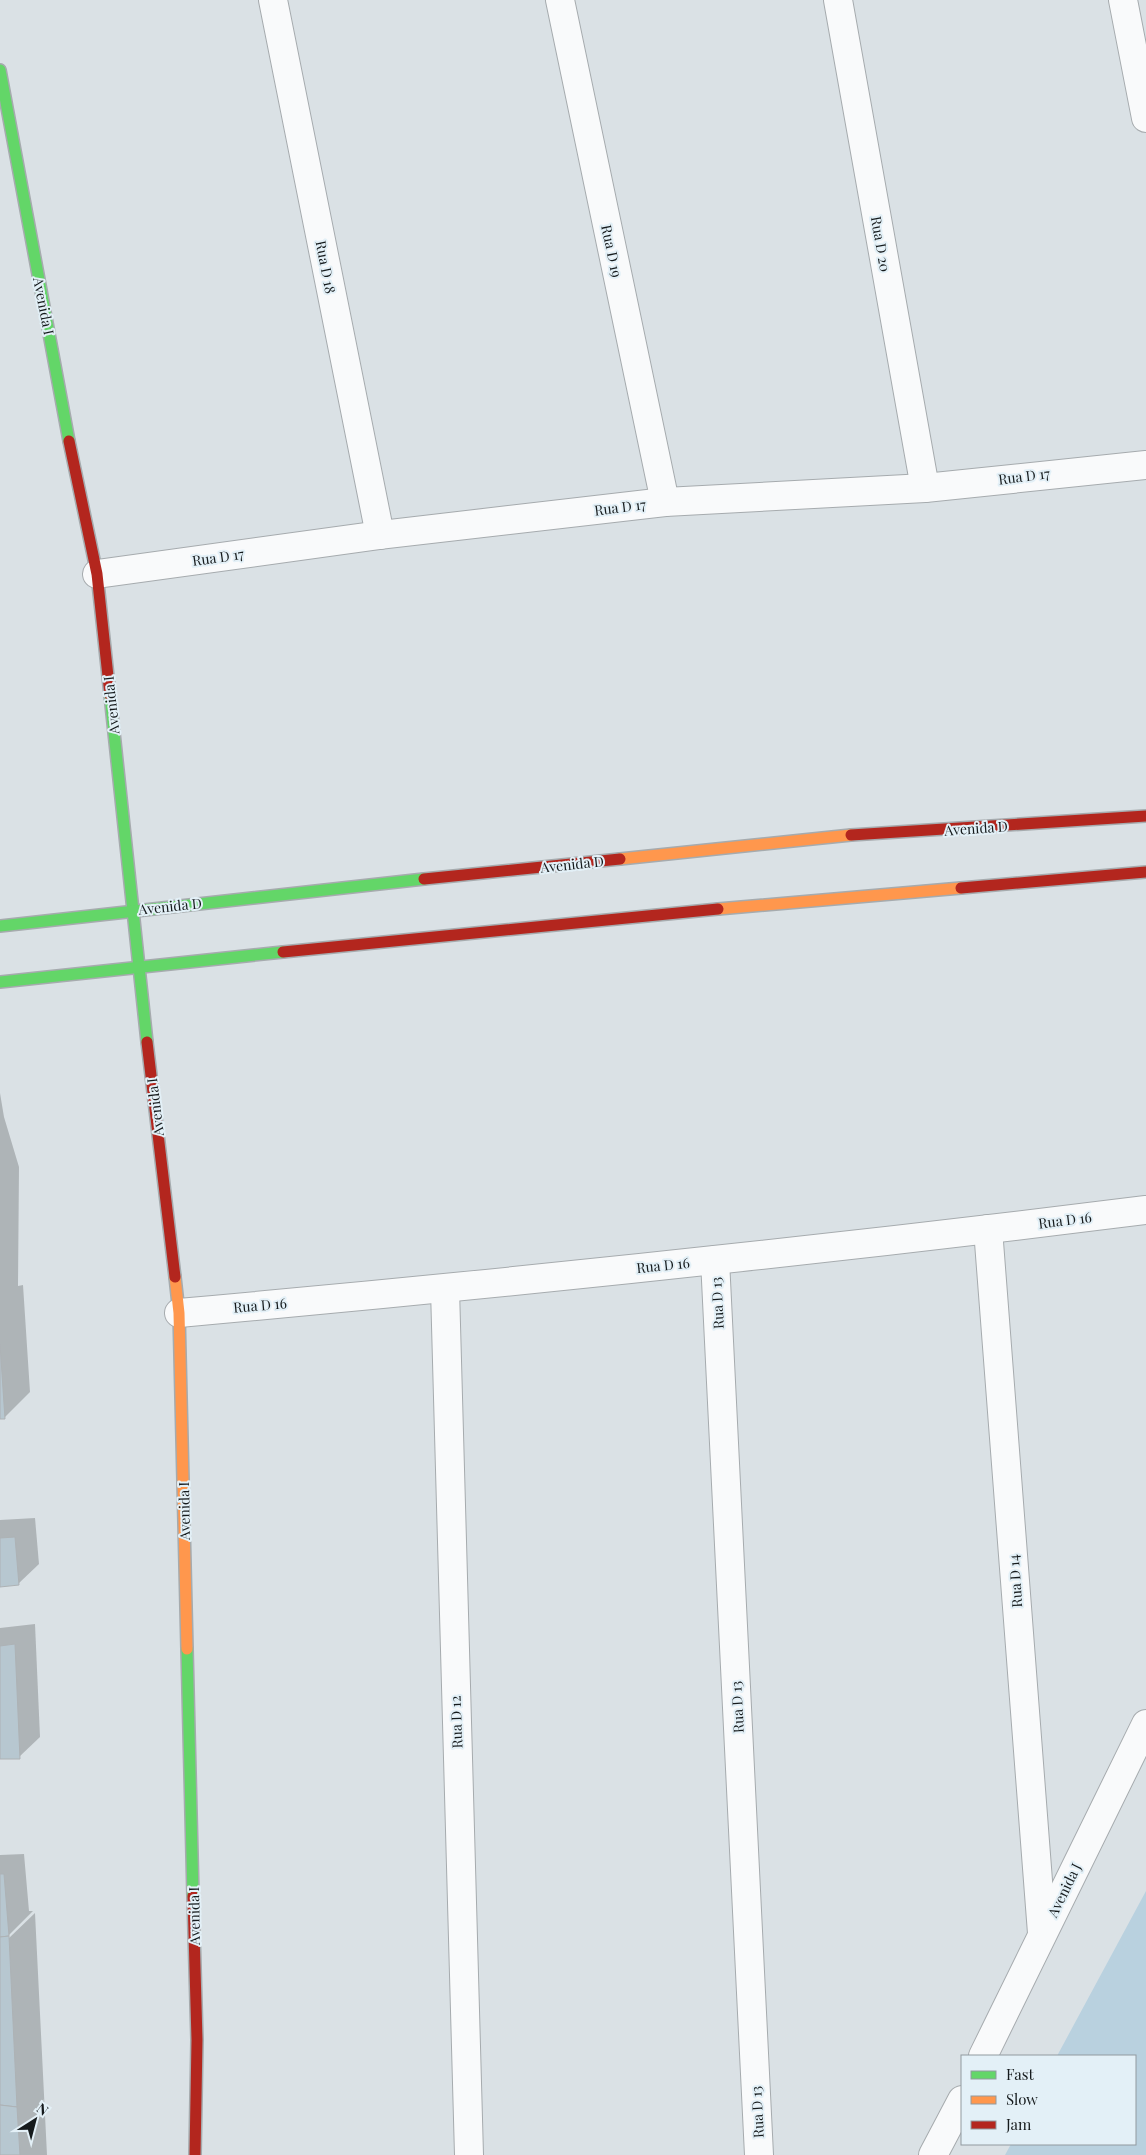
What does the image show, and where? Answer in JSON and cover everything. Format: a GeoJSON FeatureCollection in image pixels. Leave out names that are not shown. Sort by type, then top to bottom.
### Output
{"type":"FeatureCollection","features":[{"type":"Feature","properties":{"kind":"main road","name":"Avenida I"},"geometry":{"type":"LineString","coordinates":[[0,70],[75,476],[97,574],[138,968],[179,1312],[197,2040],[195,2155]]}},
{"type":"Feature","properties":{"kind":"main road","name":"Avenida D"},"geometry":{"type":"LineString","coordinates":[[0,926],[133,910],[828,837],[1146,816]]}},
{"type":"Feature","properties":{"kind":"main road"},"geometry":{"type":"LineString","coordinates":[[0,982],[613,918],[1146,872]]}},
{"type":"Feature","properties":{"kind":"street","name":"Rua D 18"},"geometry":{"type":"LineString","coordinates":[[273,0],[380,535]]}},
{"type":"Feature","properties":{"kind":"street","name":"Rua D 19"},"geometry":{"type":"LineString","coordinates":[[560,0],[664,502]]}},
{"type":"Feature","properties":{"kind":"street","name":"Rua D 20"},"geometry":{"type":"LineString","coordinates":[[838,0],[925,488]]}},
{"type":"Feature","properties":{"kind":"street"},"geometry":{"type":"LineString","coordinates":[[1123,0],[1146,118]]}},
{"type":"Feature","properties":{"kind":"street","name":"Rua D 17"},"geometry":{"type":"LineString","coordinates":[[97,574],[380,535],[664,502],[925,488],[1146,464]]}},
{"type":"Feature","properties":{"kind":"street","name":"Rua D 16"},"geometry":{"type":"LineString","coordinates":[[179,1312],[445,1289],[988,1230],[1146,1210]]}},
{"type":"Feature","properties":{"kind":"street","name":"Rua D 14"},"geometry":{"type":"LineString","coordinates":[[988,1230],[1042,1933]]}},
{"type":"Feature","properties":{"kind":"street","name":"Rua D 13"},"geometry":{"type":"LineString","coordinates":[[715,1260],[759,2155]]}},
{"type":"Feature","properties":{"kind":"street","name":"Rua D 12"},"geometry":{"type":"LineString","coordinates":[[445,1289],[469,2155]]}},
{"type":"Feature","properties":{"kind":"street","name":"Avenida J"},"geometry":{"type":"LineString","coordinates":[[983,2055],[1146,1724]]}},
{"type":"Feature","properties":{"kind":"street"},"geometry":{"type":"LineString","coordinates":[[933,2155],[961,2102]]}},
{"type":"Feature","properties":{"kind":"shaded area"},"geometry":{"type":"Polygon","coordinates":[[[1146,1891],[1146,2155],[1005,2155],[1010,2145],[1136,2145],[1136,2055],[1058,2055],[1146,1891]]]}},
{"type":"Feature","properties":{"kind":"building"},"geometry":{"type":"Polygon","coordinates":[[[0,1344],[5,1419],[0,1419],[0,1344]]]}},
{"type":"Feature","properties":{"kind":"building"},"geometry":{"type":"Polygon","coordinates":[[[15,1537],[19,1585],[0,1587],[0,1538],[15,1537]]]}},
{"type":"Feature","properties":{"kind":"building"},"geometry":{"type":"Polygon","coordinates":[[[15,1644],[20,1759],[0,1759],[0,1646],[15,1644]]]}},
{"type":"Feature","properties":{"kind":"building"},"geometry":{"type":"Polygon","coordinates":[[[0,1874],[4,1874],[9,1936],[0,1937],[0,1874]]]}},
{"type":"Feature","properties":{"kind":"building"},"geometry":{"type":"Polygon","coordinates":[[[9,1936],[17,2107],[0,2105],[0,1937],[9,1936]]]}},
{"type":"Feature","properties":{"kind":"building"},"geometry":{"type":"Polygon","coordinates":[[[0,2105],[17,2107],[20,2155],[0,2155],[0,2105]]]}},
{"type":"Feature","properties":{"kind":"traffic: fast"},"geometry":{"type":"LineString","coordinates":[[0,70],[69,441]]}},
{"type":"Feature","properties":{"kind":"traffic: fast"},"geometry":{"type":"LineString","coordinates":[[110,695],[147,1042]]}},
{"type":"Feature","properties":{"kind":"traffic: fast"},"geometry":{"type":"LineString","coordinates":[[0,926],[424,879]]}},
{"type":"Feature","properties":{"kind":"traffic: fast"},"geometry":{"type":"LineString","coordinates":[[0,982],[283,952]]}},
{"type":"Feature","properties":{"kind":"traffic: fast"},"geometry":{"type":"LineString","coordinates":[[187,1649],[193,1896]]}},
{"type":"Feature","properties":{"kind":"traffic: slow"},"geometry":{"type":"LineString","coordinates":[[620,859],[851,835]]}},
{"type":"Feature","properties":{"kind":"traffic: slow"},"geometry":{"type":"LineString","coordinates":[[718,909],[961,888]]}},
{"type":"Feature","properties":{"kind":"traffic: slow"},"geometry":{"type":"LineString","coordinates":[[175,1277],[179,1313],[187,1649]]}},
{"type":"Feature","properties":{"kind":"traffic: jam"},"geometry":{"type":"LineString","coordinates":[[69,441],[97,574],[110,695]]}},
{"type":"Feature","properties":{"kind":"traffic: jam"},"geometry":{"type":"LineString","coordinates":[[851,835],[1146,816]]}},
{"type":"Feature","properties":{"kind":"traffic: jam"},"geometry":{"type":"LineString","coordinates":[[424,879],[620,859]]}},
{"type":"Feature","properties":{"kind":"traffic: jam"},"geometry":{"type":"LineString","coordinates":[[961,888],[1146,872]]}},
{"type":"Feature","properties":{"kind":"traffic: jam"},"geometry":{"type":"LineString","coordinates":[[283,952],[718,909]]}},
{"type":"Feature","properties":{"kind":"traffic: jam"},"geometry":{"type":"LineString","coordinates":[[147,1042],[175,1277]]}},
{"type":"Feature","properties":{"kind":"traffic: jam"},"geometry":{"type":"LineString","coordinates":[[193,1896],[197,2040],[195,2155]]}}]}
